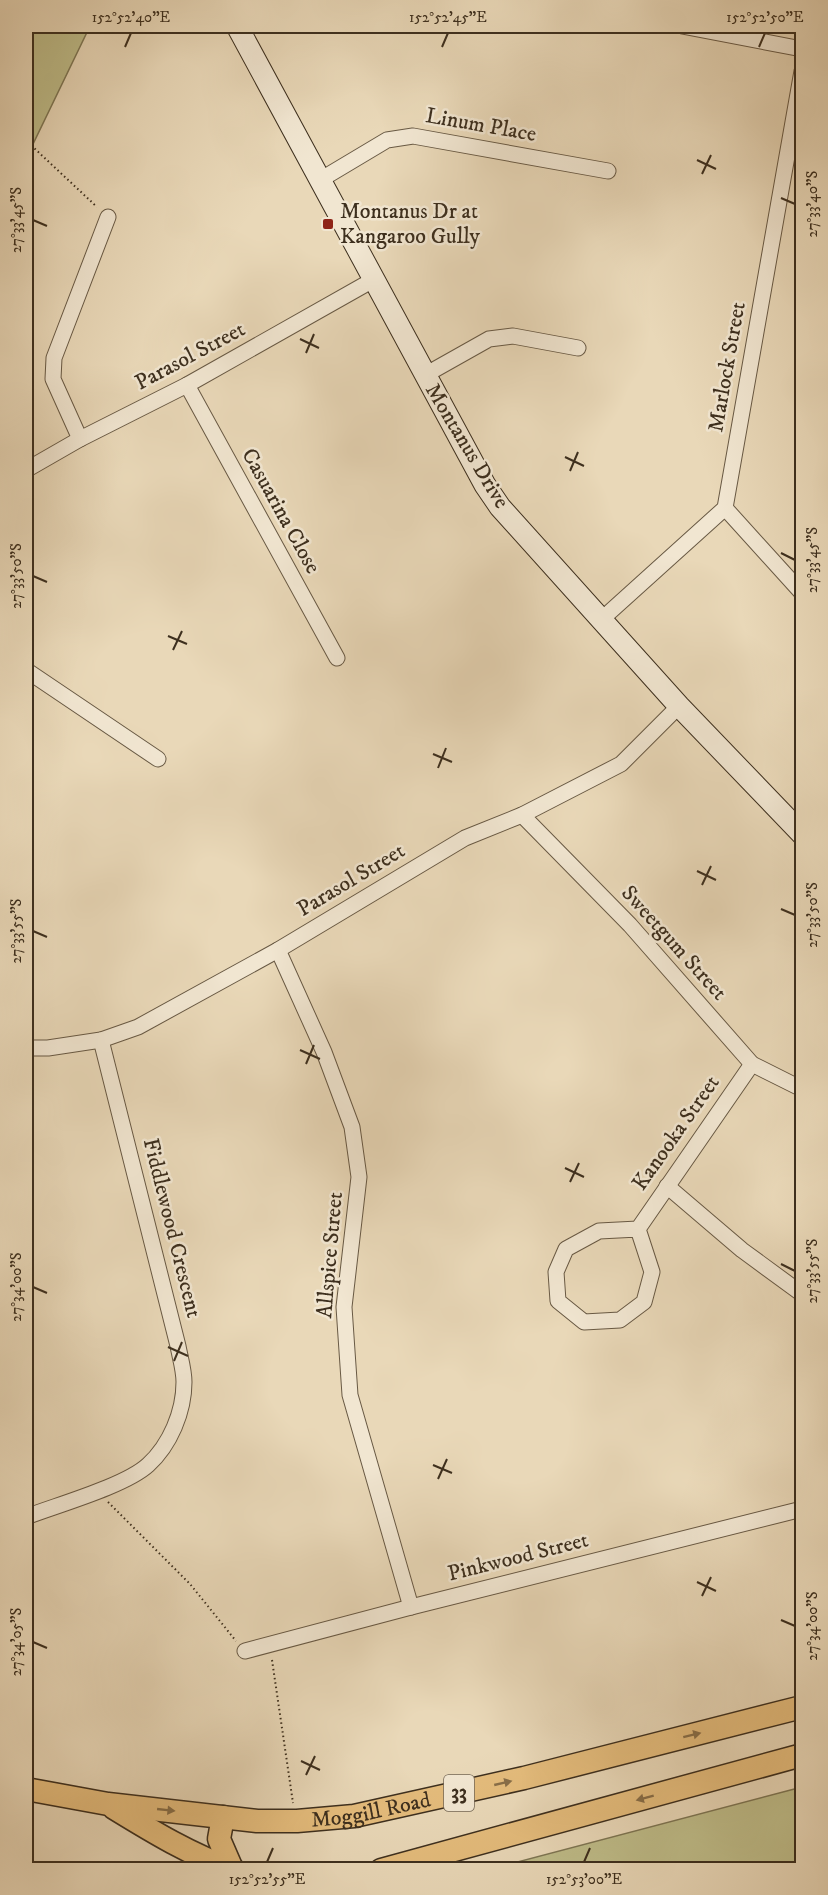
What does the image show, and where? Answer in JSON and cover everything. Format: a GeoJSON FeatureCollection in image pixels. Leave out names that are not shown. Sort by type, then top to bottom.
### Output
{"type":"FeatureCollection","features":[{"type":"Feature","properties":{"kind":"main road","name":"Moggill Road"},"geometry":{"type":"LineString","coordinates":[[26,1789],[108,1804],[257,1821],[354,1816],[524,1778],[802,1707]]}},
{"type":"Feature","properties":{"kind":"main road","name":"33"},"geometry":{"type":"LineString","coordinates":[[381,1869],[802,1755]]}},
{"type":"Feature","properties":{"kind":"main road","name":"Moggill Road"},"geometry":{"type":"LineString","coordinates":[[108,1804],[165,1840],[214,1863],[233,1869]]}},
{"type":"Feature","properties":{"kind":"main road"},"geometry":{"type":"LineString","coordinates":[[223,1817],[219,1839],[233,1869]]}},
{"type":"Feature","properties":{"kind":"street","name":"Montanus Drive"},"geometry":{"type":"LineString","coordinates":[[237,26],[484,485],[500,507],[679,706],[802,834]]}},
{"type":"Feature","properties":{"kind":"street"},"geometry":{"type":"LineString","coordinates":[[682,26],[802,49]]}},
{"type":"Feature","properties":{"kind":"street","name":"Marlock Street"},"geometry":{"type":"LineString","coordinates":[[725,508],[802,70]]}},
{"type":"Feature","properties":{"kind":"street","name":"Linum Place"},"geometry":{"type":"LineString","coordinates":[[320,180],[387,140],[413,136],[608,171]]}},
{"type":"Feature","properties":{"kind":"street"},"geometry":{"type":"LineString","coordinates":[[80,439],[52,380],[54,358],[108,218]]}},
{"type":"Feature","properties":{"kind":"street","name":"Parasol Street"},"geometry":{"type":"LineString","coordinates":[[26,470],[80,439],[187,385],[373,280]]}},
{"type":"Feature","properties":{"kind":"street"},"geometry":{"type":"LineString","coordinates":[[425,375],[489,339],[513,336],[578,348]]}},
{"type":"Feature","properties":{"kind":"street","name":"Casuarina Close"},"geometry":{"type":"LineString","coordinates":[[187,385],[337,658]]}},
{"type":"Feature","properties":{"kind":"street"},"geometry":{"type":"LineString","coordinates":[[602,619],[725,508],[802,592]]}},
{"type":"Feature","properties":{"kind":"street"},"geometry":{"type":"LineString","coordinates":[[26,670],[158,759]]}},
{"type":"Feature","properties":{"kind":"street","name":"Parasol Street"},"geometry":{"type":"LineString","coordinates":[[26,1048],[48,1048],[101,1040],[138,1027],[278,950],[465,838],[522,815],[621,764],[679,706]]}},
{"type":"Feature","properties":{"kind":"street","name":"Sweetgum Street"},"geometry":{"type":"LineString","coordinates":[[522,815],[630,926],[752,1064],[802,1089]]}},
{"type":"Feature","properties":{"kind":"street","name":"Allspice Street"},"geometry":{"type":"LineString","coordinates":[[278,950],[324,1052],[352,1127],[359,1177],[344,1306],[350,1395],[411,1607]]}},
{"type":"Feature","properties":{"kind":"street","name":"Fiddlewood Crescent"},"geometry":{"type":"LineString","coordinates":[[26,1517],[125,1479],[147,1466],[166,1444],[179,1415],[184,1382],[178,1346],[101,1040]]}},
{"type":"Feature","properties":{"kind":"street","name":"Kanooka Street"},"geometry":{"type":"LineString","coordinates":[[638,1229],[752,1064]]}},
{"type":"Feature","properties":{"kind":"street"},"geometry":{"type":"LineString","coordinates":[[667,1186],[742,1250],[802,1294]]}},
{"type":"Feature","properties":{"kind":"street"},"geometry":{"type":"LineString","coordinates":[[638,1229],[652,1272],[644,1302],[620,1320],[584,1322],[558,1301],[555,1272],[566,1249],[599,1231],[638,1229]]}},
{"type":"Feature","properties":{"kind":"street","name":"Pinkwood Street"},"geometry":{"type":"LineString","coordinates":[[245,1651],[802,1509]]}},
{"type":"Feature","properties":{"kind":"path"},"geometry":{"type":"LineString","coordinates":[[26,146],[34,148],[108,218]]}},
{"type":"Feature","properties":{"kind":"path"},"geometry":{"type":"LineString","coordinates":[[101,1489],[110,1505],[190,1584],[245,1651]]}},
{"type":"Feature","properties":{"kind":"path"},"geometry":{"type":"LineString","coordinates":[[270,1645],[294,1809]]}},
{"type":"Feature","properties":{"kind":"shaded area"},"geometry":{"type":"Polygon","coordinates":[[[26,26],[90,26],[33,144],[26,152],[26,26]]]}},
{"type":"Feature","properties":{"kind":"shaded area"},"geometry":{"type":"Polygon","coordinates":[[[802,1787],[802,1869],[491,1869],[802,1787]]]}},
{"type":"Feature","properties":{"kind":"place","name":"Montanus Dr at Kangaroo Gully"},"geometry":{"type":"Point","coordinates":[328,224]}}]}
